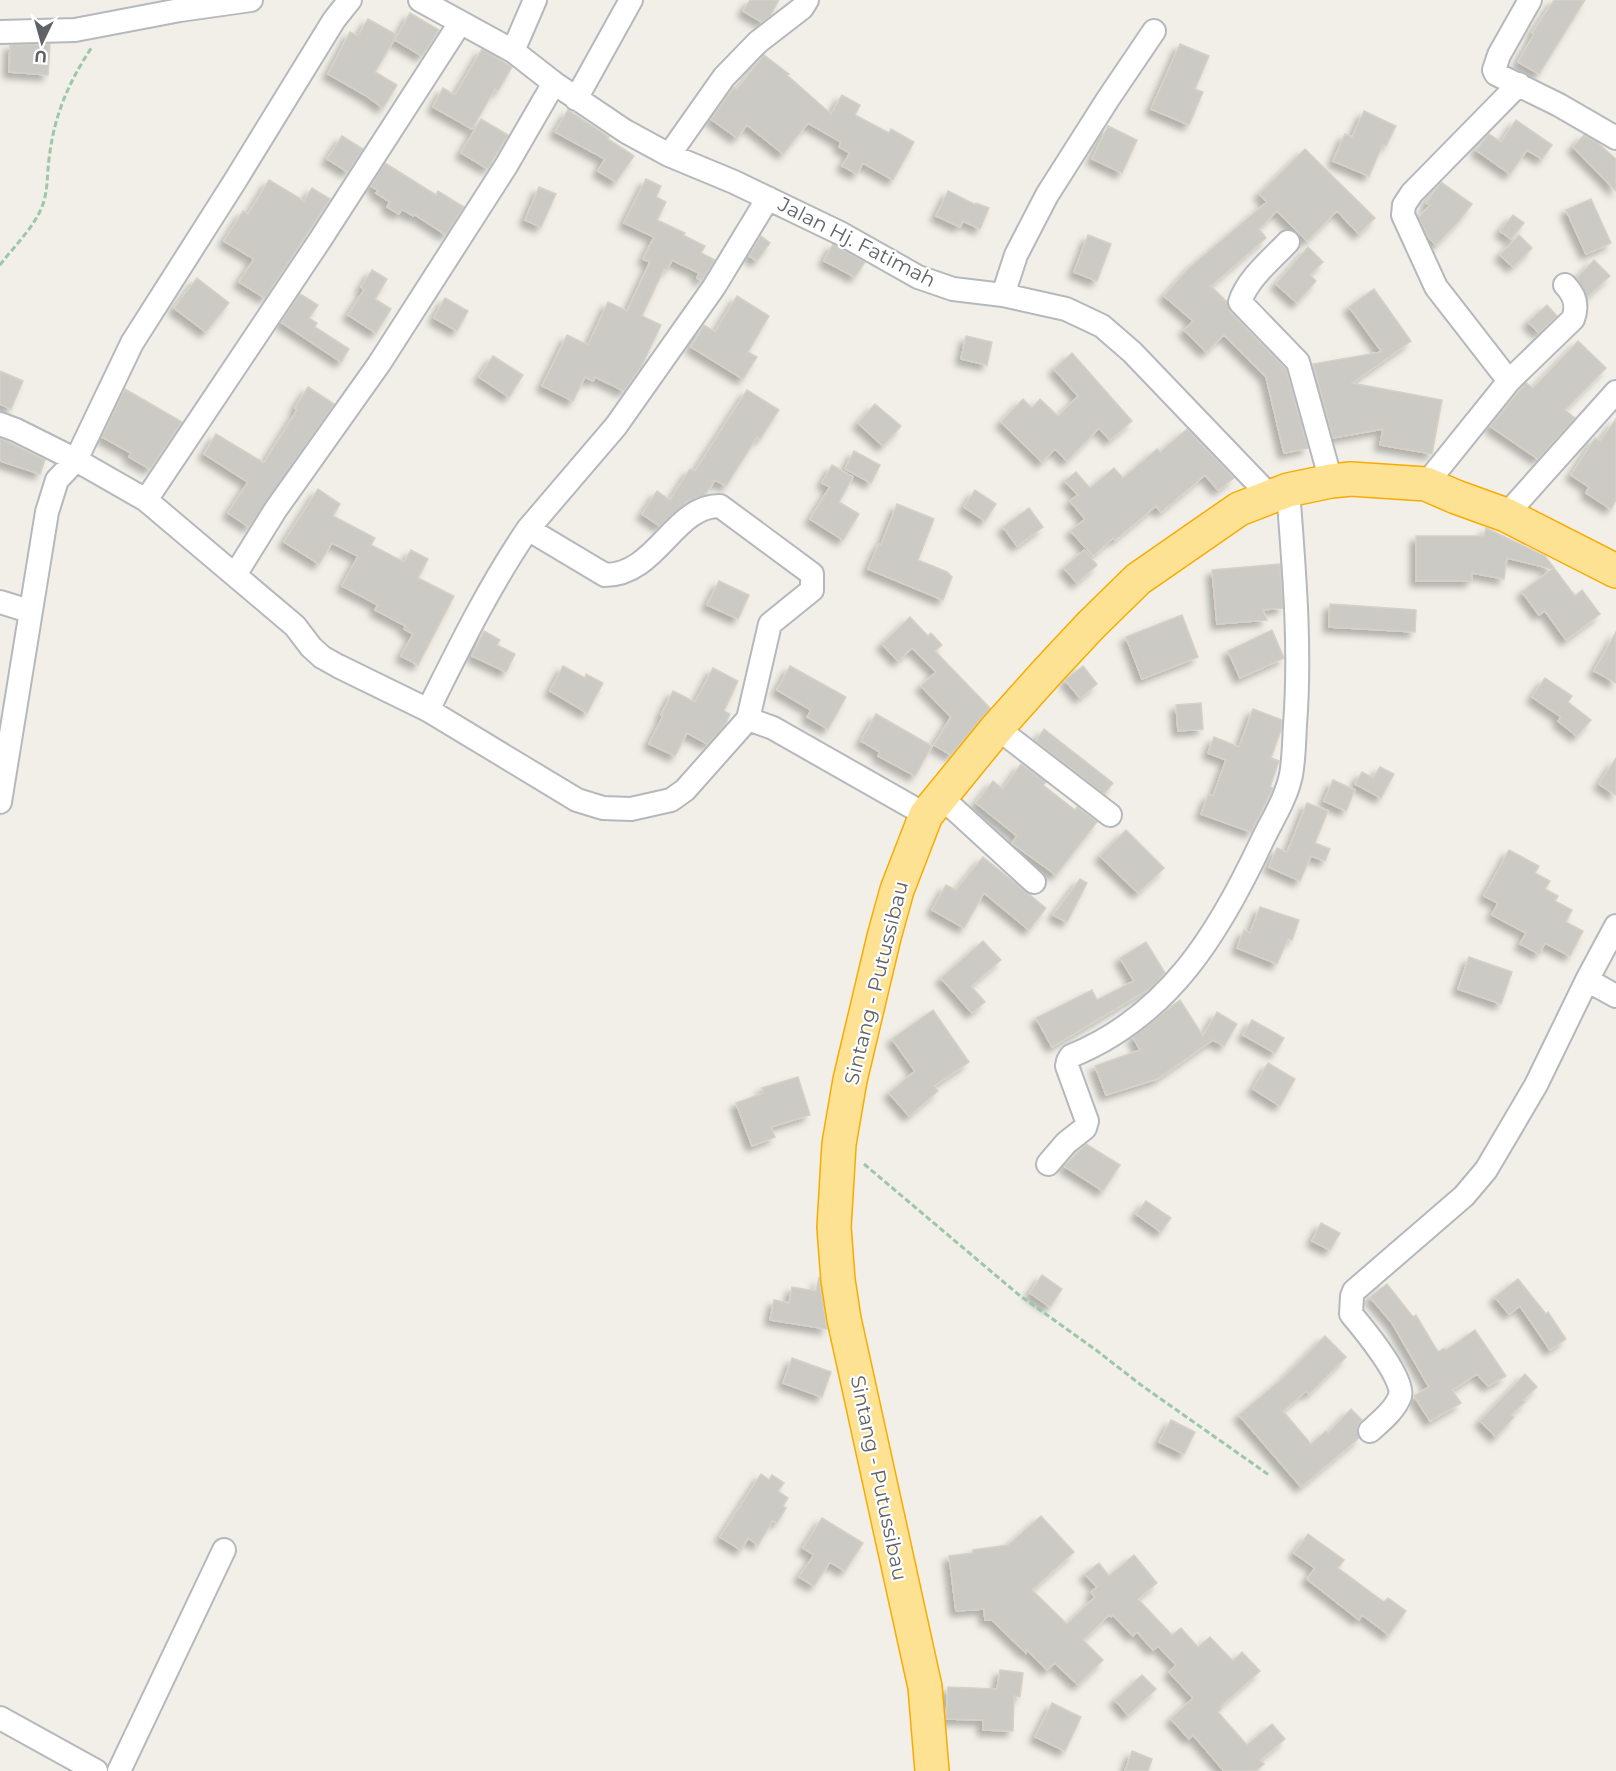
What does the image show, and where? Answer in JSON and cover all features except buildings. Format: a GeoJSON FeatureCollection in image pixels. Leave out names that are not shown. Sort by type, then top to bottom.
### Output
{"type":"FeatureCollection","features":[{"type":"Feature","properties":{"kind":"highway","name":"Sintang - Putussibau"},"geometry":{"type":"LineString","coordinates":[[932,1771],[925,1687],[841,1299],[834,1227],[839,1144],[850,1080],[897,890],[933,805],[997,728],[1091,625],[1138,579],[1239,509],[1279,493],[1331,481],[1351,479],[1426,483],[1456,497],[1506,515],[1616,571]]}},
{"type":"Feature","properties":{"kind":"street"},"geometry":{"type":"LineString","coordinates":[[0,32],[75,30],[180,10],[251,0]]}},
{"type":"Feature","properties":{"kind":"street"},"geometry":{"type":"LineString","coordinates":[[0,802],[8,704],[29,611],[47,512],[57,480],[76,460],[132,343],[334,20],[350,0]]}},
{"type":"Feature","properties":{"kind":"street","name":"Jalan Hj. Fatimah"},"geometry":{"type":"LineString","coordinates":[[420,0],[513,51],[576,99],[625,131],[669,155],[768,198],[842,234],[918,277],[953,288],[1003,295],[1066,309],[1102,326],[1279,493]]}},
{"type":"Feature","properties":{"kind":"street"},"geometry":{"type":"LineString","coordinates":[[513,51],[535,0]]}},
{"type":"Feature","properties":{"kind":"street"},"geometry":{"type":"LineString","coordinates":[[576,99],[631,0]]}},
{"type":"Feature","properties":{"kind":"street"},"geometry":{"type":"LineString","coordinates":[[669,155],[724,76],[758,42],[802,8],[807,0]]}},
{"type":"Feature","properties":{"kind":"street"},"geometry":{"type":"LineString","coordinates":[[1530,0],[1495,64],[1494,70],[1497,74],[1616,138]]}},
{"type":"Feature","properties":{"kind":"street"},"geometry":{"type":"LineString","coordinates":[[146,500],[320,240],[460,23]]}},
{"type":"Feature","properties":{"kind":"street"},"geometry":{"type":"LineString","coordinates":[[1003,295],[1016,255],[1047,195],[1154,32]]}},
{"type":"Feature","properties":{"kind":"street"},"geometry":{"type":"LineString","coordinates":[[235,575],[276,509],[379,364],[506,166],[554,83]]}},
{"type":"Feature","properties":{"kind":"street"},"geometry":{"type":"LineString","coordinates":[[1509,381],[1436,287],[1403,215],[1404,205],[1412,193],[1519,84]]}},
{"type":"Feature","properties":{"kind":"street"},"geometry":{"type":"LineString","coordinates":[[428,710],[472,620],[528,529],[616,426],[714,287],[768,198]]}},
{"type":"Feature","properties":{"kind":"street"},"geometry":{"type":"LineString","coordinates":[[1288,242],[1251,282],[1242,294],[1240,302],[1298,362],[1331,481]]}},
{"type":"Feature","properties":{"kind":"street"},"geometry":{"type":"LineString","coordinates":[[1426,483],[1509,381],[1573,319],[1576,307],[1574,295],[1565,285]]}},
{"type":"Feature","properties":{"kind":"street"},"geometry":{"type":"LineString","coordinates":[[1506,515],[1616,392]]}},
{"type":"Feature","properties":{"kind":"street"},"geometry":{"type":"LineString","coordinates":[[0,424],[76,460],[146,500],[294,626],[322,657],[338,666],[428,710],[578,800],[603,808],[631,809],[650,807],[671,800],[685,790],[748,719],[770,624],[812,590],[812,574],[720,506],[708,506],[692,515],[642,562],[618,575],[605,575],[528,529]]}},
{"type":"Feature","properties":{"kind":"street"},"geometry":{"type":"LineString","coordinates":[[1048,1164],[1066,1143],[1085,1128],[1087,1121],[1067,1066],[1071,1056],[1104,1039],[1140,1016],[1204,948],[1244,879],[1280,805],[1290,776],[1299,670],[1279,493]]}},
{"type":"Feature","properties":{"kind":"street"},"geometry":{"type":"LineString","coordinates":[[0,602],[29,611]]}},
{"type":"Feature","properties":{"kind":"street"},"geometry":{"type":"LineString","coordinates":[[748,719],[773,728],[933,805],[1034,882]]}},
{"type":"Feature","properties":{"kind":"street"},"geometry":{"type":"LineString","coordinates":[[997,728],[1110,815]]}},
{"type":"Feature","properties":{"kind":"street"},"geometry":{"type":"LineString","coordinates":[[1370,1431],[1388,1414],[1401,1395],[1400,1383],[1366,1332],[1351,1314],[1354,1290],[1464,1196],[1486,1170],[1536,1085],[1616,926]]}},
{"type":"Feature","properties":{"kind":"street"},"geometry":{"type":"LineString","coordinates":[[1587,980],[1616,996]]}},
{"type":"Feature","properties":{"kind":"street"},"geometry":{"type":"LineString","coordinates":[[119,1771],[224,1550]]}},
{"type":"Feature","properties":{"kind":"street"},"geometry":{"type":"LineString","coordinates":[[0,1718],[96,1771]]}},
{"type":"Feature","properties":{"kind":"path"},"geometry":{"type":"LineString","coordinates":[[0,265],[32,224],[42,207],[49,182],[49,159],[61,102],[78,67],[96,41]]}},
{"type":"Feature","properties":{"kind":"path"},"geometry":{"type":"LineString","coordinates":[[839,1144],[1019,1295],[1269,1475]]}}]}
